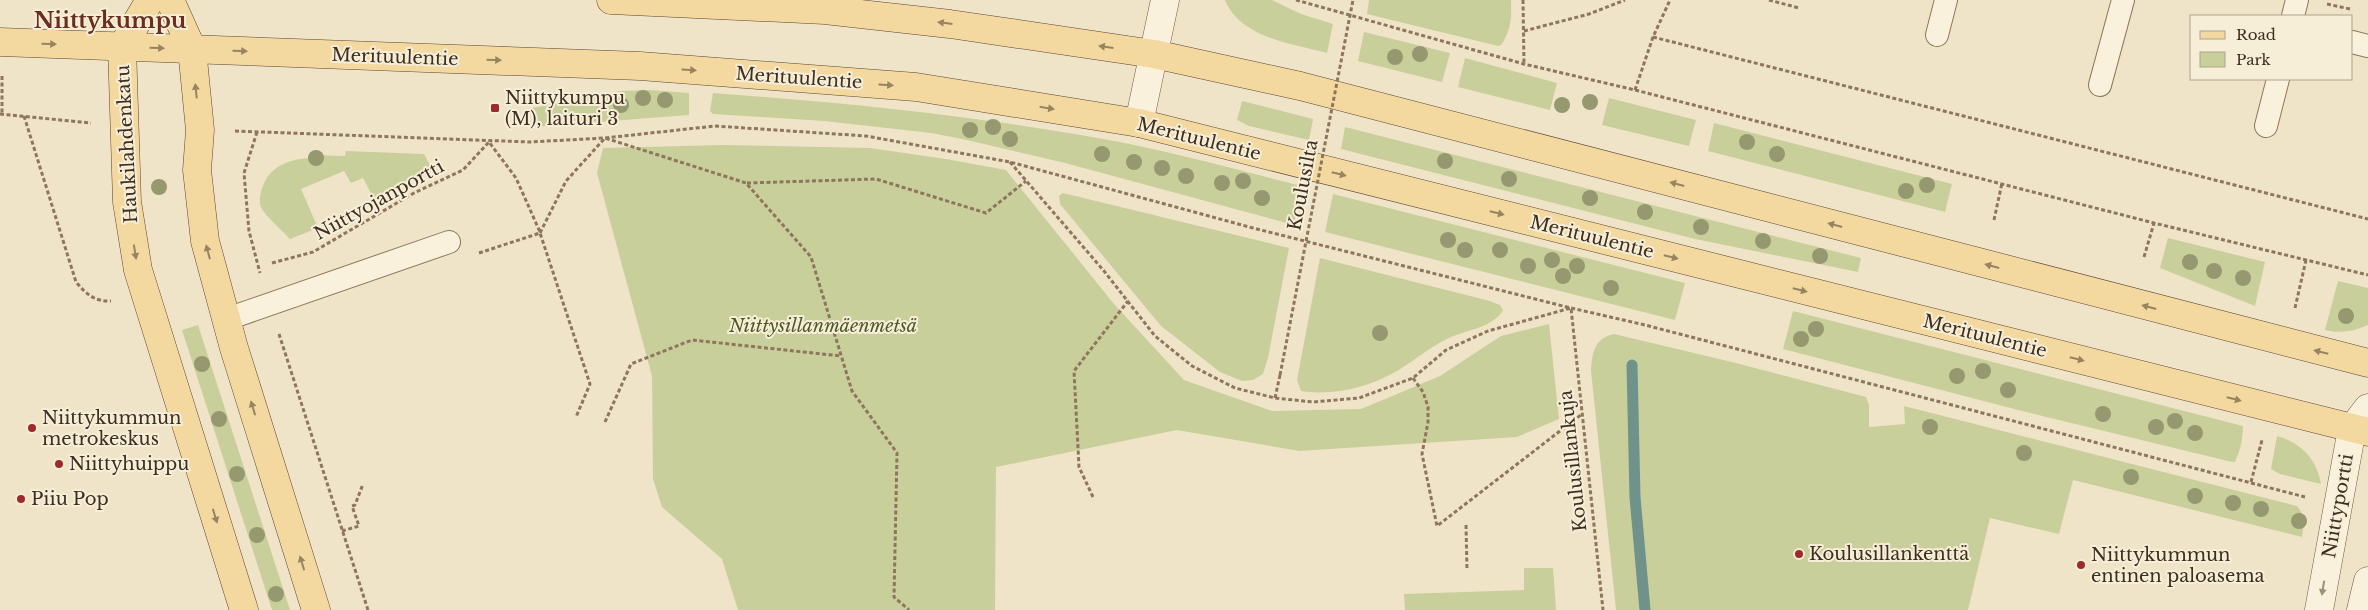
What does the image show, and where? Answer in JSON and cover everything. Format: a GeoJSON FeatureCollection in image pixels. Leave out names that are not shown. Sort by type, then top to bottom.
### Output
{"type":"FeatureCollection","features":[{"type":"Feature","properties":{"kind":"main road","name":"Haukilahdenkatu"},"geometry":{"type":"LineString","coordinates":[[150,0],[122,47],[127,202],[138,270],[244,610]]}},
{"type":"Feature","properties":{"kind":"main road"},"geometry":{"type":"LineString","coordinates":[[170,0],[192,49],[200,130],[197,170],[205,241],[226,319],[316,610]]}},
{"type":"Feature","properties":{"kind":"main road"},"geometry":{"type":"LineString","coordinates":[[611,0],[834,11],[950,24],[1154,54],[1300,86],[2368,363]]}},
{"type":"Feature","properties":{"kind":"main road","name":"Merituulentie"},"geometry":{"type":"LineString","coordinates":[[0,42],[640,66],[916,87],[1139,123],[2363,423]]}},
{"type":"Feature","properties":{"kind":"street"},"geometry":{"type":"LineString","coordinates":[[1139,123],[1165,0]]}},
{"type":"Feature","properties":{"kind":"street","name":"Niittyportti"},"geometry":{"type":"LineString","coordinates":[[2319,610],[2363,423]]}},
{"type":"Feature","properties":{"kind":"street"},"geometry":{"type":"LineString","coordinates":[[2361,610],[2368,581]]}},
{"type":"Feature","properties":{"kind":"lane"},"geometry":{"type":"LineString","coordinates":[[1937,35],[1946,0]]}},
{"type":"Feature","properties":{"kind":"lane"},"geometry":{"type":"LineString","coordinates":[[2100,85],[2123,0]]}},
{"type":"Feature","properties":{"kind":"lane"},"geometry":{"type":"LineString","coordinates":[[2293,15],[2296,0]]}},
{"type":"Feature","properties":{"kind":"lane"},"geometry":{"type":"LineString","coordinates":[[2353,42],[2368,46]]}},
{"type":"Feature","properties":{"kind":"lane"},"geometry":{"type":"LineString","coordinates":[[2266,126],[2278,80]]}},
{"type":"Feature","properties":{"kind":"lane"},"geometry":{"type":"LineString","coordinates":[[226,319],[449,242]]}},
{"type":"Feature","properties":{"kind":"path"},"geometry":{"type":"LineString","coordinates":[[1296,0],[1524,64],[1636,90],[2154,223],[2368,275]]}},
{"type":"Feature","properties":{"kind":"path","name":"Koulusilta"},"geometry":{"type":"LineString","coordinates":[[1275,398],[1353,0]]}},
{"type":"Feature","properties":{"kind":"path"},"geometry":{"type":"LineString","coordinates":[[1523,0],[1524,64]]}},
{"type":"Feature","properties":{"kind":"path"},"geometry":{"type":"LineString","coordinates":[[1524,32],[1589,14],[1625,0]]}},
{"type":"Feature","properties":{"kind":"path"},"geometry":{"type":"LineString","coordinates":[[1636,90],[1653,37],[1670,0]]}},
{"type":"Feature","properties":{"kind":"path"},"geometry":{"type":"LineString","coordinates":[[1769,0],[1799,8]]}},
{"type":"Feature","properties":{"kind":"path"},"geometry":{"type":"LineString","coordinates":[[1653,37],[2368,219]]}},
{"type":"Feature","properties":{"kind":"path"},"geometry":{"type":"LineString","coordinates":[[0,114],[126,125]]}},
{"type":"Feature","properties":{"kind":"path"},"geometry":{"type":"LineString","coordinates":[[24,116],[76,282],[88,296],[103,302],[118,300]]}},
{"type":"Feature","properties":{"kind":"path"},"geometry":{"type":"LineString","coordinates":[[200,130],[489,142],[605,138],[715,126],[866,136],[1010,162],[1253,228],[1570,308],[1645,325],[2311,499]]}},
{"type":"Feature","properties":{"kind":"path"},"geometry":{"type":"LineString","coordinates":[[257,132],[244,173],[249,231],[269,304],[368,610]]}},
{"type":"Feature","properties":{"kind":"path"},"geometry":{"type":"LineString","coordinates":[[605,138],[746,183],[876,179],[986,213],[1026,181]]}},
{"type":"Feature","properties":{"kind":"path"},"geometry":{"type":"LineString","coordinates":[[449,242],[467,257],[540,233],[566,181],[605,138]]}},
{"type":"Feature","properties":{"kind":"path"},"geometry":{"type":"LineString","coordinates":[[489,142],[516,178],[540,233],[590,384],[576,417]]}},
{"type":"Feature","properties":{"kind":"path","name":"Niittyojanportti"},"geometry":{"type":"LineString","coordinates":[[272,263],[313,252],[414,193],[463,170],[489,142]]}},
{"type":"Feature","properties":{"kind":"path"},"geometry":{"type":"LineString","coordinates":[[1010,162],[1128,301],[1155,336],[1192,366],[1235,388],[1275,398],[1313,402],[1360,398],[1413,378],[1446,350],[1488,331],[1570,308]]}},
{"type":"Feature","properties":{"kind":"path"},"geometry":{"type":"LineString","coordinates":[[746,183],[811,257],[852,391],[897,453],[894,597],[909,610]]}},
{"type":"Feature","properties":{"kind":"path"},"geometry":{"type":"LineString","coordinates":[[1994,220],[2002,183]]}},
{"type":"Feature","properties":{"kind":"path"},"geometry":{"type":"LineString","coordinates":[[2144,257],[2154,223]]}},
{"type":"Feature","properties":{"kind":"path"},"geometry":{"type":"LineString","coordinates":[[1093,497],[1080,467],[1074,371],[1128,301]]}},
{"type":"Feature","properties":{"kind":"path","name":"Koulusillankuja"},"geometry":{"type":"LineString","coordinates":[[1570,308],[1603,610]]}},
{"type":"Feature","properties":{"kind":"path"},"geometry":{"type":"LineString","coordinates":[[605,422],[631,364],[692,340],[841,356]]}},
{"type":"Feature","properties":{"kind":"path"},"geometry":{"type":"LineString","coordinates":[[1413,378],[1423,392],[1428,407],[1428,422],[1422,454],[1436,526],[1582,414]]}},
{"type":"Feature","properties":{"kind":"path"},"geometry":{"type":"LineString","coordinates":[[342,531],[359,526],[352,506],[355,504],[363,484]]}},
{"type":"Feature","properties":{"kind":"path"},"geometry":{"type":"LineString","coordinates":[[1466,525],[1467,570]]}},
{"type":"Feature","properties":{"kind":"green space"},"geometry":{"type":"Polygon","coordinates":[[[1225,0],[1272,0],[1301,14],[1333,24],[1327,53],[1284,42],[1255,31],[1242,23],[1232,13],[1225,0]]]}},
{"type":"Feature","properties":{"kind":"green space"},"geometry":{"type":"Polygon","coordinates":[[[1369,0],[1511,0],[1510,23],[1504,40],[1498,46],[1367,14],[1369,0]]]}},
{"type":"Feature","properties":{"kind":"green space"},"geometry":{"type":"Polygon","coordinates":[[[1364,32],[1450,53],[1442,82],[1358,61],[1364,32]]]}},
{"type":"Feature","properties":{"kind":"green space"},"geometry":{"type":"Polygon","coordinates":[[[1465,58],[1557,83],[1550,110],[1458,87],[1465,58]]]}},
{"type":"Feature","properties":{"kind":"green space"},"geometry":{"type":"Polygon","coordinates":[[[650,90],[689,93],[689,115],[533,127],[532,108],[620,91],[650,90]]]}},
{"type":"Feature","properties":{"kind":"green space"},"geometry":{"type":"Polygon","coordinates":[[[713,93],[868,106],[971,118],[1125,143],[1301,186],[1294,225],[1065,163],[931,133],[824,121],[713,114],[710,111],[713,93]]]}},
{"type":"Feature","properties":{"kind":"green space"},"geometry":{"type":"Polygon","coordinates":[[[1609,98],[1696,120],[1689,146],[1602,125],[1609,98]]]}},
{"type":"Feature","properties":{"kind":"green space"},"geometry":{"type":"Polygon","coordinates":[[[1242,101],[1313,119],[1309,140],[1249,126],[1237,120],[1242,101]]]}},
{"type":"Feature","properties":{"kind":"green space"},"geometry":{"type":"Polygon","coordinates":[[[1714,123],[1952,184],[1945,212],[1708,151],[1714,123]]]}},
{"type":"Feature","properties":{"kind":"green space"},"geometry":{"type":"Polygon","coordinates":[[[1345,127],[1861,258],[1858,272],[1695,239],[1341,149],[1345,127]]]}},
{"type":"Feature","properties":{"kind":"green space","name":"Niittysillanmäenmetsä"},"geometry":{"type":"Polygon","coordinates":[[[722,145],[870,148],[1006,170],[1114,304],[1184,380],[1272,411],[1361,409],[1440,376],[1501,336],[1549,324],[1559,419],[1517,437],[1299,451],[1177,430],[996,467],[995,610],[738,610],[722,559],[662,507],[653,479],[652,376],[597,173],[603,148],[722,145]]]}},
{"type":"Feature","properties":{"kind":"green space"},"geometry":{"type":"Polygon","coordinates":[[[346,151],[424,154],[431,167],[374,199],[363,178],[351,183],[344,171],[301,189],[318,228],[290,239],[260,205],[261,192],[268,176],[280,166],[294,160],[311,158],[313,155],[345,156],[346,151]]]}},
{"type":"Feature","properties":{"kind":"green space"},"geometry":{"type":"Polygon","coordinates":[[[1063,193],[1289,248],[1268,358],[1263,374],[1253,380],[1242,381],[1220,372],[1161,326],[1060,204],[1059,196],[1063,193]]]}},
{"type":"Feature","properties":{"kind":"green space"},"geometry":{"type":"Polygon","coordinates":[[[1333,194],[1685,283],[1675,320],[1325,232],[1333,194]]]}},
{"type":"Feature","properties":{"kind":"green space"},"geometry":{"type":"Polygon","coordinates":[[[2168,238],[2265,262],[2255,306],[2160,268],[2168,238]]]}},
{"type":"Feature","properties":{"kind":"green space"},"geometry":{"type":"Polygon","coordinates":[[[1320,258],[1490,301],[1500,305],[1503,310],[1499,316],[1486,325],[1442,341],[1397,371],[1374,382],[1338,391],[1301,391],[1297,380],[1320,258]]]}},
{"type":"Feature","properties":{"kind":"green space"},"geometry":{"type":"Polygon","coordinates":[[[2338,281],[2368,288],[2368,325],[2347,331],[2325,330],[2338,281]]]}},
{"type":"Feature","properties":{"kind":"green space"},"geometry":{"type":"Polygon","coordinates":[[[1793,311],[2243,426],[2238,454],[2235,462],[2232,462],[2026,412],[1783,349],[1793,311]]]}},
{"type":"Feature","properties":{"kind":"green space"},"geometry":{"type":"Polygon","coordinates":[[[198,325],[290,610],[272,610],[182,330],[198,325]]]}},
{"type":"Feature","properties":{"kind":"green space"},"geometry":{"type":"Polygon","coordinates":[[[1614,334],[1866,397],[1869,405],[1869,427],[1905,424],[1904,406],[2297,506],[2303,520],[2302,537],[2073,480],[2059,534],[1990,518],[1968,610],[1616,610],[1591,371],[1593,353],[1598,343],[1607,336],[1614,334]]]}},
{"type":"Feature","properties":{"kind":"green space"},"geometry":{"type":"Polygon","coordinates":[[[2277,436],[2293,443],[2306,453],[2316,467],[2321,484],[2280,474],[2271,469],[2277,436]]]}},
{"type":"Feature","properties":{"kind":"green space"},"geometry":{"type":"Polygon","coordinates":[[[1524,568],[1553,568],[1556,610],[1405,610],[1404,594],[1524,590],[1524,568]]]}},
{"type":"Feature","properties":{"kind":"waterway"},"geometry":{"type":"LineString","coordinates":[[1632,365],[1635,497],[1645,610]]}},
{"type":"Feature","properties":{"kind":"place","name":"Niittykumpu (M), laituri 3"},"geometry":{"type":"Point","coordinates":[495,108]}},
{"type":"Feature","properties":{"kind":"place","name":"Niittykummun metrokeskus"},"geometry":{"type":"Point","coordinates":[32,428]}},
{"type":"Feature","properties":{"kind":"place","name":"Niittyhuippu"},"geometry":{"type":"Point","coordinates":[59,464]}},
{"type":"Feature","properties":{"kind":"place","name":"Piiu Pop"},"geometry":{"type":"Point","coordinates":[21,499]}},
{"type":"Feature","properties":{"kind":"place","name":"Koulusillankenttä"},"geometry":{"type":"Point","coordinates":[1799,554]}},
{"type":"Feature","properties":{"kind":"place","name":"Niittykummun entinen paloasema"},"geometry":{"type":"Point","coordinates":[2081,565]}},
{"type":"Feature","properties":{"kind":"district","name":"Niittykumpu"},"geometry":{"type":"Point","coordinates":[110,20]}}]}
